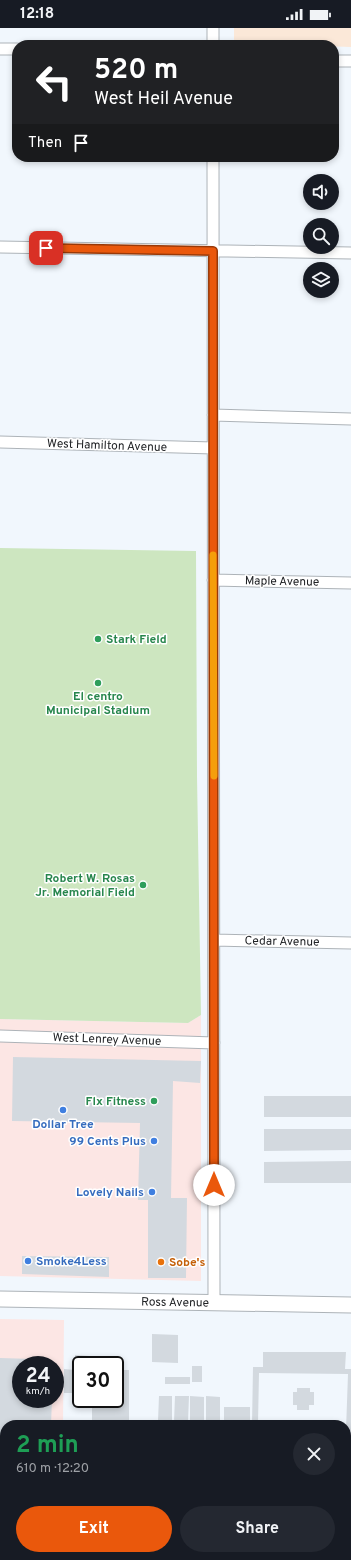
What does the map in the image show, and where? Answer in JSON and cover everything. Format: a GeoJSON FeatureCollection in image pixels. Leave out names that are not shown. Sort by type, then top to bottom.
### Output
{"type":"FeatureCollection","features":[{"type":"Feature","properties":{"kind":"street"},"geometry":{"type":"LineString","coordinates":[[212,28],[213,40]]}},
{"type":"Feature","properties":{"kind":"street"},"geometry":{"type":"LineString","coordinates":[[0,49],[12,49]]}},
{"type":"Feature","properties":{"kind":"street"},"geometry":{"type":"LineString","coordinates":[[339,61],[351,61]]}},
{"type":"Feature","properties":{"kind":"street"},"geometry":{"type":"LineString","coordinates":[[213,162],[214,1302]]}},
{"type":"Feature","properties":{"kind":"street"},"geometry":{"type":"LineString","coordinates":[[0,247],[351,253]]}},
{"type":"Feature","properties":{"kind":"street"},"geometry":{"type":"LineString","coordinates":[[213,415],[351,419]]}},
{"type":"Feature","properties":{"kind":"street","name":"West Hamilton Avenue"},"geometry":{"type":"LineString","coordinates":[[0,442],[213,448]]}},
{"type":"Feature","properties":{"kind":"street","name":"Maple Avenue"},"geometry":{"type":"LineString","coordinates":[[213,580],[351,583]]}},
{"type":"Feature","properties":{"kind":"street","name":"Cedar Avenue"},"geometry":{"type":"LineString","coordinates":[[214,940],[351,942]]}},
{"type":"Feature","properties":{"kind":"street","name":"West Lenrey Avenue"},"geometry":{"type":"LineString","coordinates":[[0,1036],[214,1043]]}},
{"type":"Feature","properties":{"kind":"street","name":"Ross Avenue"},"geometry":{"type":"LineString","coordinates":[[0,1299],[351,1305]]}},
{"type":"Feature","properties":{"kind":"shaded area"},"geometry":{"type":"Polygon","coordinates":[[[234,28],[351,28],[351,47],[339,47],[339,40],[234,40],[234,28]]]}},
{"type":"Feature","properties":{"kind":"shaded area"},"geometry":{"type":"Polygon","coordinates":[[[201,1015],[201,1281],[0,1276],[0,1019],[188,1023],[201,1015]]]}},
{"type":"Feature","properties":{"kind":"shaded area"},"geometry":{"type":"Polygon","coordinates":[[[0,1319],[64,1320],[64,1356],[12,1356],[12,1408],[63,1408],[63,1420],[0,1420],[0,1319]]]}},
{"type":"Feature","properties":{"kind":"green space"},"geometry":{"type":"Polygon","coordinates":[[[0,548],[196,551],[197,776],[201,1015],[188,1023],[0,1019],[0,548]]]}},
{"type":"Feature","properties":{"kind":"building"},"geometry":{"type":"Polygon","coordinates":[[[13,1057],[201,1061],[200,1083],[173,1081],[171,1198],[187,1198],[186,1278],[148,1278],[148,1200],[138,1200],[140,1123],[12,1121],[13,1057]]]}},
{"type":"Feature","properties":{"kind":"building"},"geometry":{"type":"Polygon","coordinates":[[[264,1096],[351,1096],[351,1117],[264,1117],[264,1096]]]}},
{"type":"Feature","properties":{"kind":"building"},"geometry":{"type":"Polygon","coordinates":[[[264,1129],[351,1129],[351,1150],[264,1151],[264,1129]]]}},
{"type":"Feature","properties":{"kind":"building"},"geometry":{"type":"Polygon","coordinates":[[[351,1161],[351,1183],[264,1183],[264,1162],[351,1161]]]}},
{"type":"Feature","properties":{"kind":"building"},"geometry":{"type":"Polygon","coordinates":[[[22,1256],[109,1257],[109,1277],[22,1274],[22,1256]]]}},
{"type":"Feature","properties":{"kind":"building"},"geometry":{"type":"Polygon","coordinates":[[[152,1334],[178,1335],[178,1363],[152,1362],[152,1334]]]}},
{"type":"Feature","properties":{"kind":"building"},"geometry":{"type":"Polygon","coordinates":[[[263,1352],[346,1352],[345,1369],[351,1369],[351,1420],[346,1420],[348,1374],[259,1373],[258,1420],[252,1420],[253,1367],[263,1367],[263,1352]]]}},
{"type":"Feature","properties":{"kind":"building"},"geometry":{"type":"Polygon","coordinates":[[[0,1358],[12,1358],[12,1408],[52,1408],[51,1420],[0,1420],[0,1358]]]}},
{"type":"Feature","properties":{"kind":"building"},"geometry":{"type":"Polygon","coordinates":[[[192,1366],[202,1366],[202,1382],[192,1382],[192,1366]]]}},
{"type":"Feature","properties":{"kind":"building"},"geometry":{"type":"Polygon","coordinates":[[[64,1369],[72,1370],[72,1393],[64,1393],[64,1369]]]}},
{"type":"Feature","properties":{"kind":"building"},"geometry":{"type":"Polygon","coordinates":[[[124,1370],[129,1370],[129,1420],[92,1420],[92,1408],[124,1408],[124,1370]]]}},
{"type":"Feature","properties":{"kind":"building"},"geometry":{"type":"Polygon","coordinates":[[[165,1377],[190,1377],[190,1384],[165,1384],[165,1377]]]}},
{"type":"Feature","properties":{"kind":"building"},"geometry":{"type":"Polygon","coordinates":[[[297,1388],[310,1388],[310,1392],[314,1392],[314,1405],[309,1405],[309,1410],[297,1410],[297,1405],[293,1405],[293,1392],[297,1392],[297,1388]]]}},
{"type":"Feature","properties":{"kind":"building"},"geometry":{"type":"Polygon","coordinates":[[[159,1396],[172,1396],[172,1420],[158,1420],[159,1396]]]}},
{"type":"Feature","properties":{"kind":"building"},"geometry":{"type":"Polygon","coordinates":[[[175,1396],[189,1396],[188,1420],[174,1420],[175,1396]]]}},
{"type":"Feature","properties":{"kind":"building"},"geometry":{"type":"Polygon","coordinates":[[[190,1396],[204,1397],[204,1420],[190,1420],[190,1396]]]}},
{"type":"Feature","properties":{"kind":"building"},"geometry":{"type":"Polygon","coordinates":[[[206,1396],[220,1397],[220,1420],[206,1420],[206,1396]]]}},
{"type":"Feature","properties":{"kind":"building"},"geometry":{"type":"Polygon","coordinates":[[[224,1407],[250,1407],[250,1420],[224,1420],[224,1407]]]}},
{"type":"Feature","properties":{"kind":"slow traffic"},"geometry":{"type":"LineString","coordinates":[[213,555],[214,776]]}},
{"type":"Feature","properties":{"kind":"place","name":"Stark Field"},"geometry":{"type":"Point","coordinates":[98,639]}},
{"type":"Feature","properties":{"kind":"place","name":"El centro Municipal Stadium"},"geometry":{"type":"Point","coordinates":[98,683]}},
{"type":"Feature","properties":{"kind":"place","name":"Robert W. Rosas Jr. Memorial Field"},"geometry":{"type":"Point","coordinates":[143,885]}},
{"type":"Feature","properties":{"kind":"place","name":"Flx Fitness"},"geometry":{"type":"Point","coordinates":[154,1101]}},
{"type":"Feature","properties":{"kind":"place","name":"Dollar Tree"},"geometry":{"type":"Point","coordinates":[63,1110]}},
{"type":"Feature","properties":{"kind":"place","name":"99 Cents Plus"},"geometry":{"type":"Point","coordinates":[154,1141]}},
{"type":"Feature","properties":{"kind":"place","name":"Lovely Nails"},"geometry":{"type":"Point","coordinates":[152,1192]}},
{"type":"Feature","properties":{"kind":"place","name":"Smoke4Less"},"geometry":{"type":"Point","coordinates":[28,1261]}},
{"type":"Feature","properties":{"kind":"place","name":"Sobe's"},"geometry":{"type":"Point","coordinates":[161,1262]}},
{"type":"Feature","properties":{"kind":"route"},"geometry":{"type":"LineString","coordinates":[[46,248],[213,251],[214,1185]]}}]}
